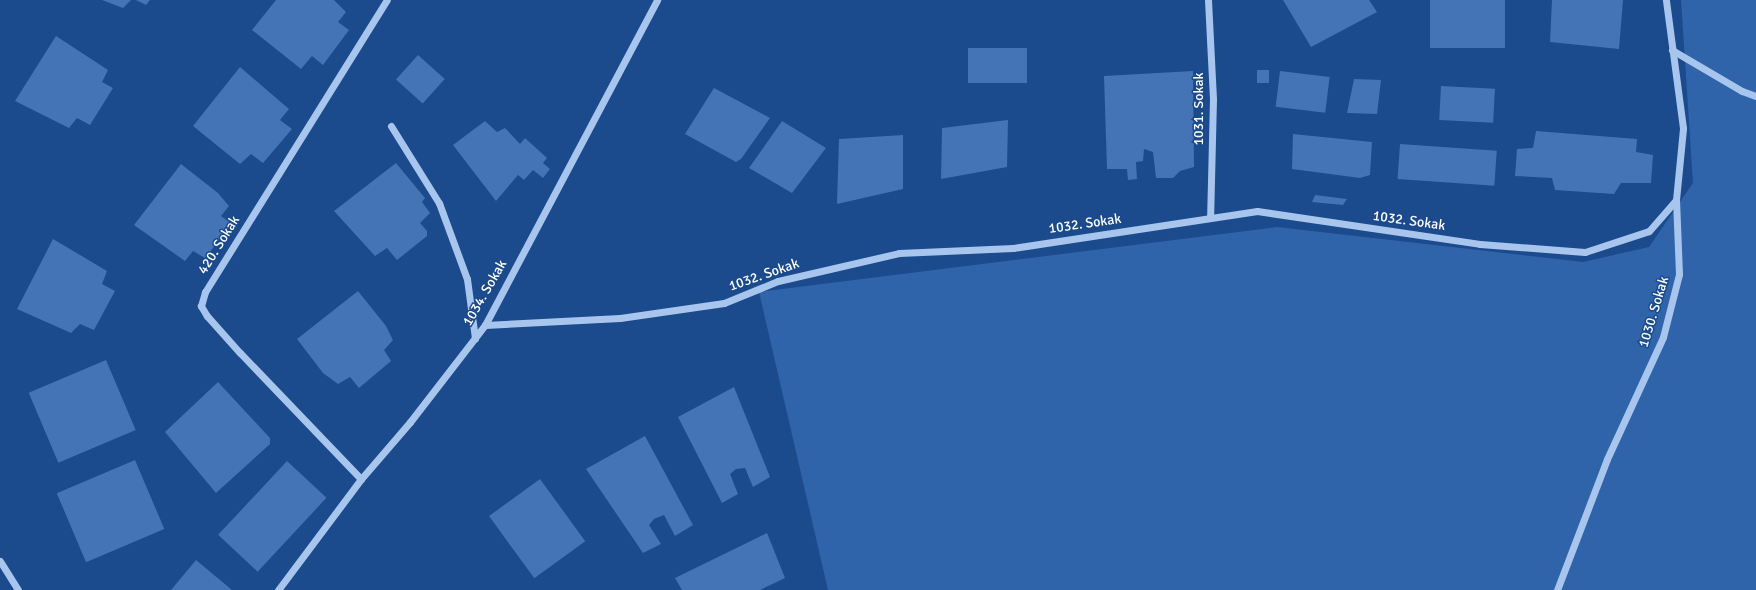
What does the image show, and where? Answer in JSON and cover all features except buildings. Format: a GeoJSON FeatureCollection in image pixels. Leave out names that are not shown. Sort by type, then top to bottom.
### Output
{"type":"FeatureCollection","features":[{"type":"Feature","properties":{"kind":"street","name":"420. Sokak"},"geometry":{"type":"LineString","coordinates":[[361,479],[240,353],[207,316],[201,306],[205,292],[387,0]]}},
{"type":"Feature","properties":{"kind":"street","name":"1034. Sokak"},"geometry":{"type":"LineString","coordinates":[[278,590],[361,479],[410,422],[485,325],[657,0]]}},
{"type":"Feature","properties":{"kind":"street","name":"1031. Sokak"},"geometry":{"type":"LineString","coordinates":[[1208,0],[1213,99],[1210,218]]}},
{"type":"Feature","properties":{"kind":"street","name":"1030. Sokak"},"geometry":{"type":"LineString","coordinates":[[1557,590],[1607,459],[1663,336],[1679,274],[1676,200],[1683,128],[1666,0]]}},
{"type":"Feature","properties":{"kind":"street"},"geometry":{"type":"LineString","coordinates":[[1672,50],[1742,91],[1756,96]]}},
{"type":"Feature","properties":{"kind":"street"},"geometry":{"type":"LineString","coordinates":[[391,126],[439,203],[466,279],[475,338]]}},
{"type":"Feature","properties":{"kind":"street","name":"1032. Sokak"},"geometry":{"type":"LineString","coordinates":[[485,325],[620,318],[724,303],[778,281],[899,253],[1013,248],[1257,212],[1480,244],[1585,252],[1649,231],[1676,200]]}},
{"type":"Feature","properties":{"kind":"street"},"geometry":{"type":"LineString","coordinates":[[0,561],[18,590]]}},
{"type":"Feature","properties":{"kind":"shaded area"},"geometry":{"type":"Polygon","coordinates":[[[1681,0],[1756,0],[1756,590],[828,590],[759,292],[1277,227],[1583,262],[1649,247],[1693,183],[1681,0]]]}}]}
